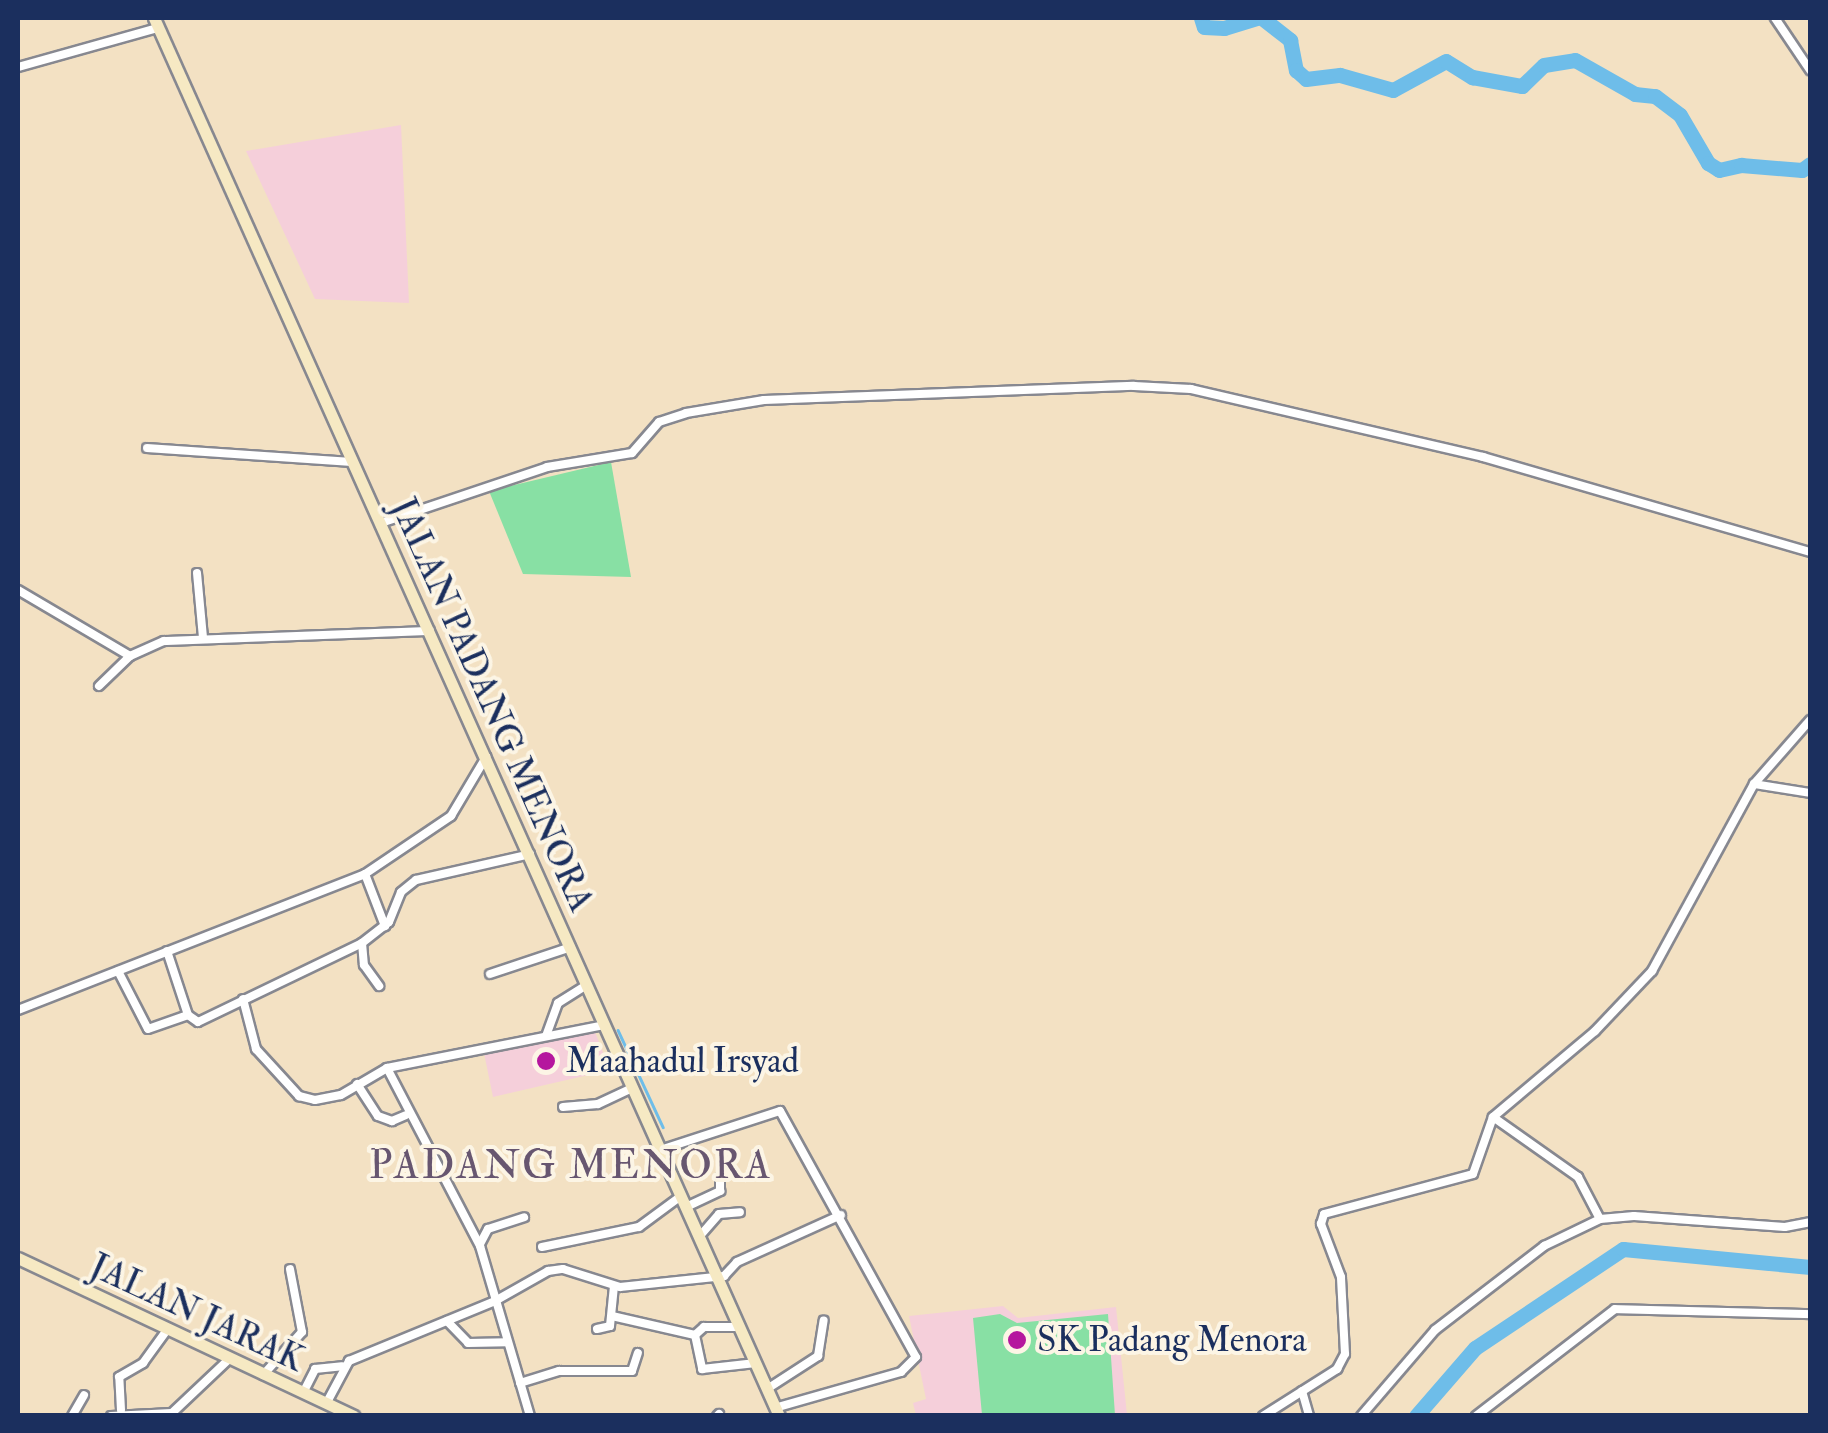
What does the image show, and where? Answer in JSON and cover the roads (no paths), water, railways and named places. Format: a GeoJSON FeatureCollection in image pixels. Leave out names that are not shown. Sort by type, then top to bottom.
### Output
{"type":"FeatureCollection","features":[{"type":"Feature","properties":{"kind":"main road","name":"JALAN PADANG MENORA"},"geometry":{"type":"LineString","coordinates":[[156,23],[632,1088],[688,1202],[699,1236],[777,1412]]}},
{"type":"Feature","properties":{"kind":"main road","name":"JALAN JARAK"},"geometry":{"type":"LineString","coordinates":[[18,1258],[166,1331],[354,1416]]}},
{"type":"Feature","properties":{"kind":"street"},"geometry":{"type":"LineString","coordinates":[[1775,18],[1810,67]]}},
{"type":"Feature","properties":{"kind":"street"},"geometry":{"type":"LineString","coordinates":[[18,67],[156,23]]}},
{"type":"Feature","properties":{"kind":"street"},"geometry":{"type":"LineString","coordinates":[[381,524],[528,472],[632,453],[659,422],[686,413],[764,400],[1134,386],[1191,389],[1484,457],[1810,552]]}},
{"type":"Feature","properties":{"kind":"street"},"geometry":{"type":"LineString","coordinates":[[147,448],[352,462]]}},
{"type":"Feature","properties":{"kind":"street"},"geometry":{"type":"LineString","coordinates":[[197,573],[203,638]]}},
{"type":"Feature","properties":{"kind":"street"},"geometry":{"type":"LineString","coordinates":[[18,590],[130,656]]}},
{"type":"Feature","properties":{"kind":"street"},"geometry":{"type":"LineString","coordinates":[[99,686],[130,656],[164,641],[430,631]]}},
{"type":"Feature","properties":{"kind":"street"},"geometry":{"type":"LineString","coordinates":[[1263,1416],[1337,1369],[1345,1354],[1341,1277],[1321,1224],[1324,1214],[1473,1174],[1493,1117],[1637,992],[1754,784],[1810,720]]}},
{"type":"Feature","properties":{"kind":"street"},"geometry":{"type":"LineString","coordinates":[[18,1010],[365,874],[451,816],[486,757]]}},
{"type":"Feature","properties":{"kind":"street"},"geometry":{"type":"LineString","coordinates":[[1754,784],[1810,793]]}},
{"type":"Feature","properties":{"kind":"street"},"geometry":{"type":"LineString","coordinates":[[167,951],[188,1015],[198,1022],[362,943],[385,926],[401,892],[416,880],[530,854]]}},
{"type":"Feature","properties":{"kind":"street"},"geometry":{"type":"LineString","coordinates":[[365,874],[385,926]]}},
{"type":"Feature","properties":{"kind":"street"},"geometry":{"type":"LineString","coordinates":[[362,943],[364,964],[379,986]]}},
{"type":"Feature","properties":{"kind":"street"},"geometry":{"type":"LineString","coordinates":[[490,974],[571,948]]}},
{"type":"Feature","properties":{"kind":"street"},"geometry":{"type":"LineString","coordinates":[[118,971],[148,1028],[188,1015]]}},
{"type":"Feature","properties":{"kind":"street"},"geometry":{"type":"LineString","coordinates":[[546,1036],[558,1003],[587,985]]}},
{"type":"Feature","properties":{"kind":"street"},"geometry":{"type":"LineString","coordinates":[[242,999],[254,1045],[299,1096],[326,1099],[387,1068],[604,1025]]}},
{"type":"Feature","properties":{"kind":"street"},"geometry":{"type":"LineString","coordinates":[[387,1068],[406,1115],[432,1148],[480,1246],[530,1416]]}},
{"type":"Feature","properties":{"kind":"street"},"geometry":{"type":"LineString","coordinates":[[357,1084],[378,1116],[392,1121],[406,1115]]}},
{"type":"Feature","properties":{"kind":"street"},"geometry":{"type":"LineString","coordinates":[[562,1106],[598,1104],[632,1088]]}},
{"type":"Feature","properties":{"kind":"street"},"geometry":{"type":"LineString","coordinates":[[660,1150],[780,1112],[841,1215],[916,1357],[901,1372],[777,1412]]}},
{"type":"Feature","properties":{"kind":"street"},"geometry":{"type":"LineString","coordinates":[[1493,1117],[1578,1177],[1600,1219]]}},
{"type":"Feature","properties":{"kind":"street"},"geometry":{"type":"LineString","coordinates":[[542,1247],[639,1227],[720,1191],[720,1178]]}},
{"type":"Feature","properties":{"kind":"street"},"geometry":{"type":"LineString","coordinates":[[688,1202],[716,1217]]}},
{"type":"Feature","properties":{"kind":"street"},"geometry":{"type":"LineString","coordinates":[[699,1236],[716,1217],[740,1212]]}},
{"type":"Feature","properties":{"kind":"street"},"geometry":{"type":"LineString","coordinates":[[303,1394],[315,1368],[342,1366],[562,1269],[614,1286],[716,1276],[841,1215]]}},
{"type":"Feature","properties":{"kind":"street"},"geometry":{"type":"LineString","coordinates":[[1360,1416],[1435,1330],[1544,1246],[1600,1219],[1634,1216],[1785,1227],[1810,1222]]}},
{"type":"Feature","properties":{"kind":"street"},"geometry":{"type":"LineString","coordinates":[[480,1246],[488,1229],[524,1217]]}},
{"type":"Feature","properties":{"kind":"street"},"geometry":{"type":"LineString","coordinates":[[263,1375],[302,1332],[290,1270]]}},
{"type":"Feature","properties":{"kind":"street"},"geometry":{"type":"LineString","coordinates":[[596,1330],[610,1326],[614,1286]]}},
{"type":"Feature","properties":{"kind":"street"},"geometry":{"type":"LineString","coordinates":[[1476,1416],[1614,1310],[1810,1314]]}},
{"type":"Feature","properties":{"kind":"street"},"geometry":{"type":"LineString","coordinates":[[612,1316],[695,1335]]}},
{"type":"Feature","properties":{"kind":"street"},"geometry":{"type":"LineString","coordinates":[[447,1320],[468,1343],[507,1342]]}},
{"type":"Feature","properties":{"kind":"street"},"geometry":{"type":"LineString","coordinates":[[767,1390],[818,1356],[824,1320]]}},
{"type":"Feature","properties":{"kind":"street"},"geometry":{"type":"LineString","coordinates":[[695,1335],[704,1327],[740,1327]]}},
{"type":"Feature","properties":{"kind":"street"},"geometry":{"type":"LineString","coordinates":[[121,1410],[119,1377],[143,1363],[166,1331]]}},
{"type":"Feature","properties":{"kind":"street"},"geometry":{"type":"LineString","coordinates":[[695,1335],[702,1369],[756,1363]]}},
{"type":"Feature","properties":{"kind":"street"},"geometry":{"type":"LineString","coordinates":[[520,1383],[559,1371],[632,1371],[638,1353]]}},
{"type":"Feature","properties":{"kind":"street"},"geometry":{"type":"LineString","coordinates":[[111,1416],[121,1410],[172,1412],[228,1360]]}},
{"type":"Feature","properties":{"kind":"street"},"geometry":{"type":"LineString","coordinates":[[326,1404],[342,1366]]}},
{"type":"Feature","properties":{"kind":"street"},"geometry":{"type":"LineString","coordinates":[[1302,1390],[1309,1416]]}},
{"type":"Feature","properties":{"kind":"street"},"geometry":{"type":"LineString","coordinates":[[72,1416],[84,1395]]}},
{"type":"Feature","properties":{"kind":"waterway"},"geometry":{"type":"LineString","coordinates":[[1201,18],[1204,27],[1224,28],[1257,18]]}},
{"type":"Feature","properties":{"kind":"waterway"},"geometry":{"type":"LineString","coordinates":[[1262,18],[1290,40],[1296,70],[1306,79],[1340,75],[1393,90],[1446,61],[1472,77],[1522,86],[1544,65],[1575,60],[1635,94],[1655,96],[1680,115],[1708,163],[1719,170],[1741,165],[1802,170],[1810,164]]}},
{"type":"Feature","properties":{"kind":"waterway"},"geometry":{"type":"LineString","coordinates":[[618,1030],[663,1127]]}},
{"type":"Feature","properties":{"kind":"waterway"},"geometry":{"type":"LineString","coordinates":[[1416,1416],[1475,1348],[1623,1249],[1810,1267]]}},
{"type":"Feature","properties":{"kind":"place","name":"Maahadul Irsyad"},"geometry":{"type":"Point","coordinates":[546,1061]}},
{"type":"Feature","properties":{"kind":"place","name":"SK Padang Menora"},"geometry":{"type":"Point","coordinates":[1017,1340]}},
{"type":"Feature","properties":{"kind":"district","name":"PADANG MENORA"},"geometry":{"type":"Point","coordinates":[571,1166]}}]}
